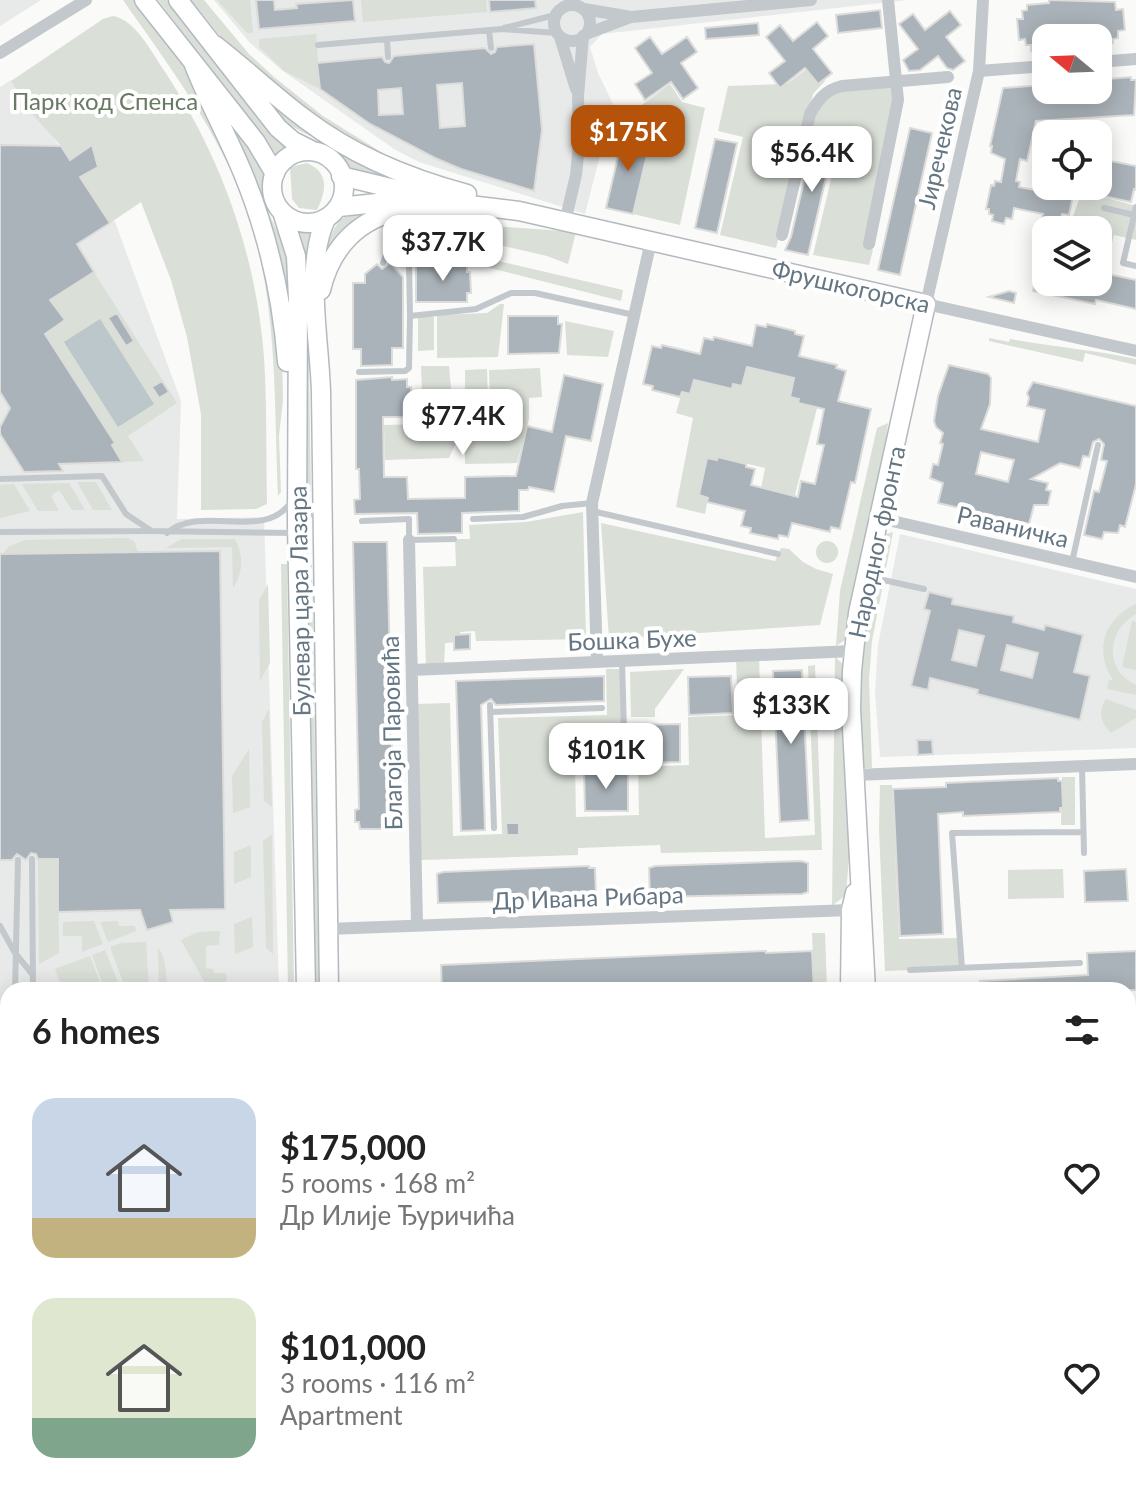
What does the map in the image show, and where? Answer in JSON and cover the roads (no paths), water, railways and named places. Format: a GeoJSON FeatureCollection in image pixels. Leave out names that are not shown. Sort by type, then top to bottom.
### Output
{"type":"FeatureCollection","features":[{"type":"Feature","properties":{"kind":"main road"},"geometry":{"type":"LineString","coordinates":[[144,0],[256,142],[275,174]]}},
{"type":"Feature","properties":{"kind":"main road"},"geometry":{"type":"LineString","coordinates":[[178,0],[278,128],[293,141],[327,155],[341,176],[342,196],[332,213],[303,222],[283,215],[275,200],[275,174],[282,160],[294,153],[311,150]]}},
{"type":"Feature","properties":{"kind":"main road"},"geometry":{"type":"LineString","coordinates":[[215,45],[308,121],[343,143],[416,178],[519,211]]}},
{"type":"Feature","properties":{"kind":"main road"},"geometry":{"type":"LineString","coordinates":[[194,65],[261,224],[285,330],[288,381],[296,410]]}},
{"type":"Feature","properties":{"kind":"main road","name":"Фрушкогорска"},"geometry":{"type":"LineString","coordinates":[[341,176],[453,203],[519,211],[926,304]]}},
{"type":"Feature","properties":{"kind":"main road","name":"Фрушкогорска"},"geometry":{"type":"LineString","coordinates":[[332,213],[377,203],[527,224],[565,222]]}},
{"type":"Feature","properties":{"kind":"main road"},"geometry":{"type":"LineString","coordinates":[[317,312],[329,265],[342,243],[370,221],[411,209]]}},
{"type":"Feature","properties":{"kind":"main road","name":"Булевар цара Лазара"},"geometry":{"type":"LineString","coordinates":[[329,982],[317,243],[332,213]]}},
{"type":"Feature","properties":{"kind":"main road","name":"Булевар цара Лазара"},"geometry":{"type":"LineString","coordinates":[[283,215],[296,256],[297,270],[297,533],[306,982]]}},
{"type":"Feature","properties":{"kind":"main road","name":"Народног фронта"},"geometry":{"type":"LineString","coordinates":[[866,982],[851,709],[853,651],[866,576],[926,304]]}},
{"type":"Feature","properties":{"kind":"main road","name":"Народног фронта"},"geometry":{"type":"LineString","coordinates":[[850,982],[851,910],[858,879]]}},
{"type":"Feature","properties":{"kind":"street"},"geometry":{"type":"LineString","coordinates":[[0,53],[86,0]]}},
{"type":"Feature","properties":{"kind":"street"},"geometry":{"type":"LineString","coordinates":[[558,35],[572,41],[631,17],[811,0]]}},
{"type":"Feature","properties":{"kind":"street","name":"Фрушкогорска"},"geometry":{"type":"LineString","coordinates":[[869,244],[898,100],[888,0]]}},
{"type":"Feature","properties":{"kind":"street","name":"Јиречекова"},"geometry":{"type":"LineString","coordinates":[[926,304],[979,71],[983,0]]}},
{"type":"Feature","properties":{"kind":"street"},"geometry":{"type":"LineString","coordinates":[[578,96],[554,24],[557,9],[581,5],[631,17]]}},
{"type":"Feature","properties":{"kind":"street"},"geometry":{"type":"LineString","coordinates":[[565,222],[576,175],[578,96],[584,35],[590,21],[581,5]]}},
{"type":"Feature","properties":{"kind":"street"},"geometry":{"type":"LineString","coordinates":[[1112,61],[1136,59]]}},
{"type":"Feature","properties":{"kind":"street"},"geometry":{"type":"LineString","coordinates":[[979,71],[1032,67]]}},
{"type":"Feature","properties":{"kind":"street","name":"Фрушкогорска"},"geometry":{"type":"LineString","coordinates":[[782,235],[810,114],[818,100],[842,86],[948,77]]}},
{"type":"Feature","properties":{"kind":"street"},"geometry":{"type":"LineString","coordinates":[[597,662],[592,507],[651,241]]}},
{"type":"Feature","properties":{"kind":"street","name":"Фрушкогорска"},"geometry":{"type":"LineString","coordinates":[[926,304],[1136,351]]}},
{"type":"Feature","properties":{"kind":"street","name":"Раваничка"},"geometry":{"type":"LineString","coordinates":[[879,518],[1136,577]]}},
{"type":"Feature","properties":{"kind":"street","name":"Благоја Паровића"},"geometry":{"type":"LineString","coordinates":[[409,540],[417,925]]}},
{"type":"Feature","properties":{"kind":"street","name":"Бошка Бухе"},"geometry":{"type":"LineString","coordinates":[[412,670],[489,670],[853,651]]}},
{"type":"Feature","properties":{"kind":"street"},"geometry":{"type":"LineString","coordinates":[[855,775],[1136,764]]}},
{"type":"Feature","properties":{"kind":"street","name":"Др Ивана Рибара"},"geometry":{"type":"LineString","coordinates":[[327,929],[851,910]]}},
{"type":"Feature","properties":{"kind":"lane"},"geometry":{"type":"LineString","coordinates":[[502,29],[557,9]]}},
{"type":"Feature","properties":{"kind":"lane"},"geometry":{"type":"LineString","coordinates":[[318,45],[502,29],[558,35]]}},
{"type":"Feature","properties":{"kind":"lane"},"geometry":{"type":"LineString","coordinates":[[489,30],[491,48]]}},
{"type":"Feature","properties":{"kind":"lane"},"geometry":{"type":"LineString","coordinates":[[387,39],[388,57]]}},
{"type":"Feature","properties":{"kind":"lane"},"geometry":{"type":"LineString","coordinates":[[1104,208],[1135,211],[1123,263],[1136,266]]}},
{"type":"Feature","properties":{"kind":"lane"},"geometry":{"type":"LineString","coordinates":[[359,372],[405,371],[411,360],[409,262],[397,253],[386,255],[383,263]]}},
{"type":"Feature","properties":{"kind":"lane"},"geometry":{"type":"LineString","coordinates":[[410,316],[476,309],[487,301],[511,293],[535,293],[634,315]]}},
{"type":"Feature","properties":{"kind":"lane"},"geometry":{"type":"LineString","coordinates":[[1072,562],[1098,445]]}},
{"type":"Feature","properties":{"kind":"lane"},"geometry":{"type":"LineString","coordinates":[[0,479],[102,476],[126,514],[151,531]]}},
{"type":"Feature","properties":{"kind":"lane"},"geometry":{"type":"LineString","coordinates":[[167,533],[185,522],[263,521],[286,510],[297,494]]}},
{"type":"Feature","properties":{"kind":"lane"},"geometry":{"type":"LineString","coordinates":[[0,532],[297,533],[321,496]]}},
{"type":"Feature","properties":{"kind":"lane"},"geometry":{"type":"LineString","coordinates":[[473,519],[523,517],[562,506],[592,507],[778,554]]}},
{"type":"Feature","properties":{"kind":"lane"},"geometry":{"type":"LineString","coordinates":[[362,521],[409,519],[409,540],[454,539]]}},
{"type":"Feature","properties":{"kind":"lane"},"geometry":{"type":"LineString","coordinates":[[866,576],[924,589]]}},
{"type":"Feature","properties":{"kind":"lane"},"geometry":{"type":"LineString","coordinates":[[622,661],[625,765]]}},
{"type":"Feature","properties":{"kind":"lane"},"geometry":{"type":"LineString","coordinates":[[494,828],[490,708],[602,708]]}},
{"type":"Feature","properties":{"kind":"lane"},"geometry":{"type":"LineString","coordinates":[[1082,766],[1084,853]]}},
{"type":"Feature","properties":{"kind":"lane"},"geometry":{"type":"LineString","coordinates":[[962,968],[952,833],[1083,832]]}},
{"type":"Feature","properties":{"kind":"lane"},"geometry":{"type":"LineString","coordinates":[[32,859],[33,982]]}},
{"type":"Feature","properties":{"kind":"lane"},"geometry":{"type":"LineString","coordinates":[[15,982],[18,860]]}},
{"type":"Feature","properties":{"kind":"lane"},"geometry":{"type":"LineString","coordinates":[[0,926],[15,953],[33,975]]}},
{"type":"Feature","properties":{"kind":"lane"},"geometry":{"type":"LineString","coordinates":[[910,970],[1080,963]]}},
{"type":"Feature","properties":{"kind":"park label","name":"Парк код Спенса"},"geometry":{"type":"Point","coordinates":[105,100]}}]}
